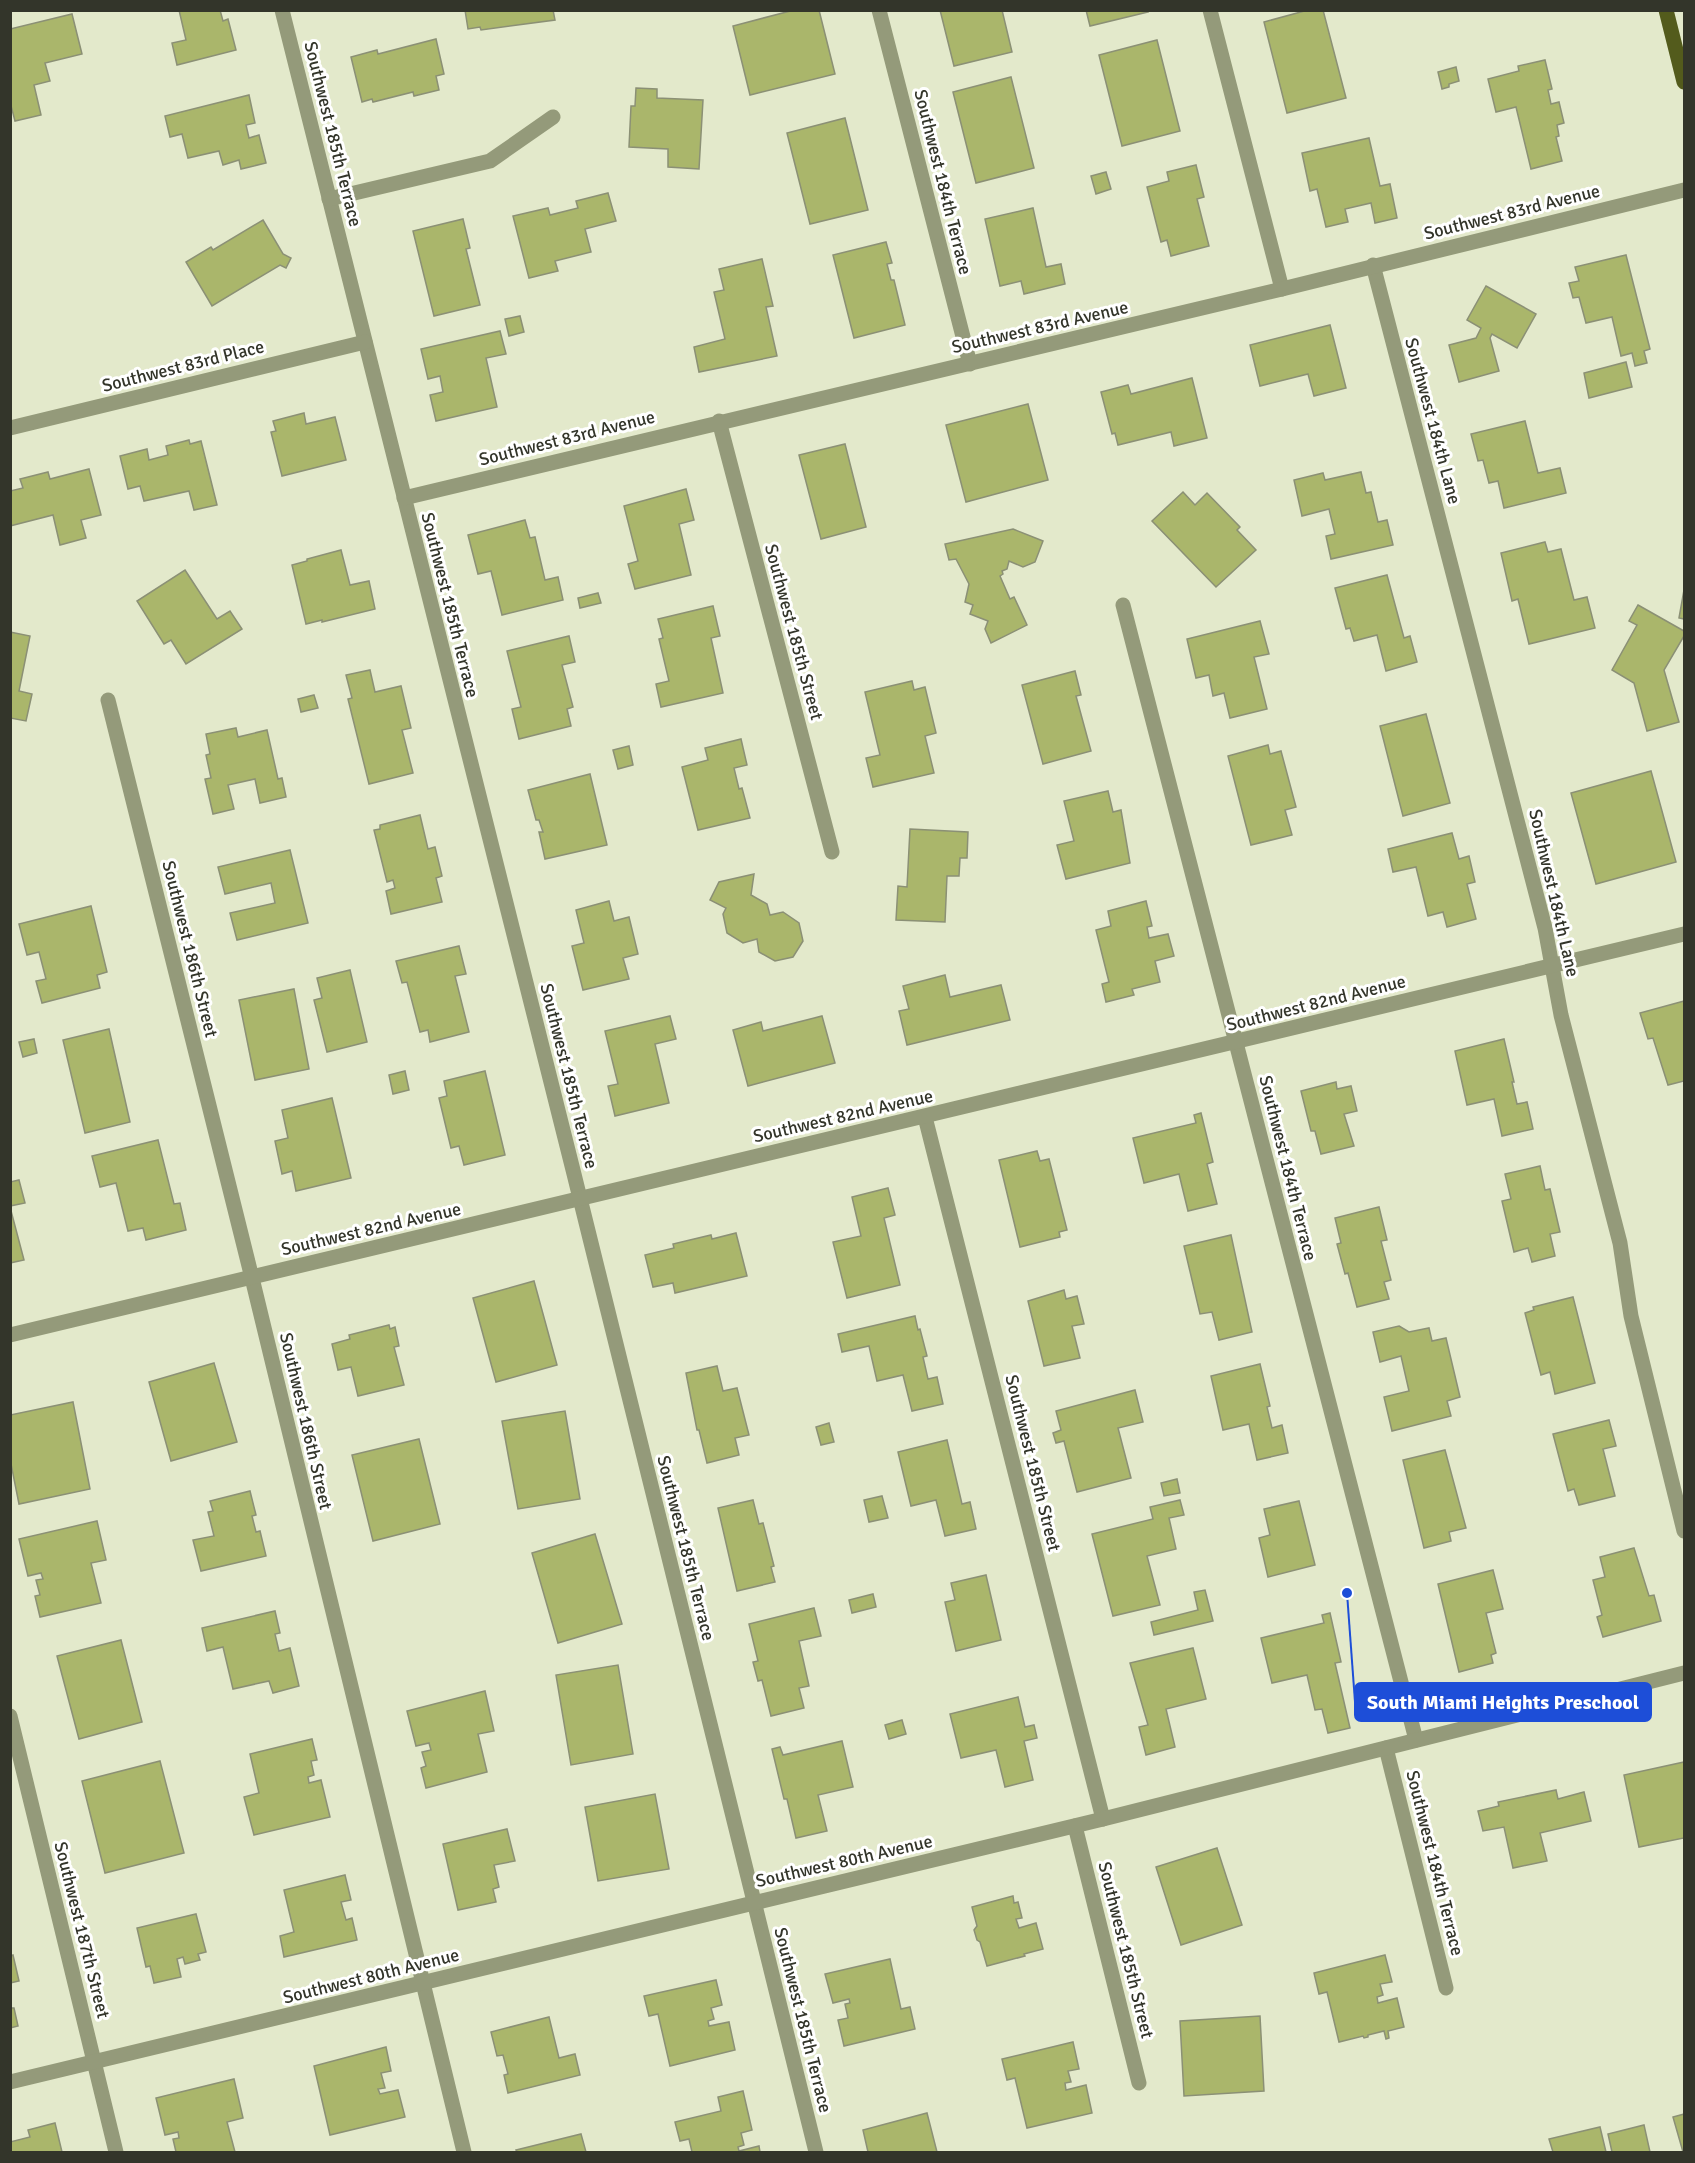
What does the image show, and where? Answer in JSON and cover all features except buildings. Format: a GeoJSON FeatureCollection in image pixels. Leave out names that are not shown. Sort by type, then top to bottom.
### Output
{"type":"FeatureCollection","features":[{"type":"Feature","properties":{"kind":"main road"},"geometry":{"type":"LineString","coordinates":[[1666,10],[1684,82]]}},
{"type":"Feature","properties":{"kind":"street","name":"Southwest 185th Terrace"},"geometry":{"type":"LineString","coordinates":[[282,10],[816,2152]]}},
{"type":"Feature","properties":{"kind":"street","name":"Southwest 184th Terrace"},"geometry":{"type":"LineString","coordinates":[[879,10],[970,364]]}},
{"type":"Feature","properties":{"kind":"street"},"geometry":{"type":"LineString","coordinates":[[1210,10],[1282,289]]}},
{"type":"Feature","properties":{"kind":"street"},"geometry":{"type":"LineString","coordinates":[[329,199],[490,161],[553,117]]}},
{"type":"Feature","properties":{"kind":"street","name":"Southwest 83rd Avenue"},"geometry":{"type":"LineString","coordinates":[[404,498],[1282,289],[1684,190]]}},
{"type":"Feature","properties":{"kind":"street","name":"Southwest 184th Lane"},"geometry":{"type":"LineString","coordinates":[[1373,266],[1545,928],[1561,1015],[1620,1243],[1631,1316],[1684,1531]]}},
{"type":"Feature","properties":{"kind":"street","name":"Southwest 83rd Place"},"geometry":{"type":"LineString","coordinates":[[11,424],[365,342]]}},
{"type":"Feature","properties":{"kind":"street","name":"Southwest 185th Street"},"geometry":{"type":"LineString","coordinates":[[719,422],[832,852]]}},
{"type":"Feature","properties":{"kind":"street","name":"Southwest 184th Terrace"},"geometry":{"type":"LineString","coordinates":[[1123,605],[1416,1740]]}},
{"type":"Feature","properties":{"kind":"street","name":"Southwest 186th Street"},"geometry":{"type":"LineString","coordinates":[[108,700],[252,1278],[464,2152]]}},
{"type":"Feature","properties":{"kind":"street","name":"Southwest 82nd Avenue"},"geometry":{"type":"LineString","coordinates":[[10,1335],[1684,934]]}},
{"type":"Feature","properties":{"kind":"street","name":"Southwest 185th Street"},"geometry":{"type":"LineString","coordinates":[[925,1117],[1103,1819]]}},
{"type":"Feature","properties":{"kind":"street","name":"Southwest 80th Avenue"},"geometry":{"type":"LineString","coordinates":[[10,2082],[1075,1826],[1684,1673]]}},
{"type":"Feature","properties":{"kind":"street","name":"Southwest 187th Street"},"geometry":{"type":"LineString","coordinates":[[10,1716],[116,2152]]}},
{"type":"Feature","properties":{"kind":"street","name":"Southwest 184th Terrace"},"geometry":{"type":"LineString","coordinates":[[1386,1748],[1446,1988]]}},
{"type":"Feature","properties":{"kind":"street","name":"Southwest 185th Street"},"geometry":{"type":"LineString","coordinates":[[1075,1826],[1139,2083]]}},
{"type":"Feature","properties":{"kind":"place","name":"South Miami Heights Preschool"},"geometry":{"type":"Point","coordinates":[1347,1593]}}]}
